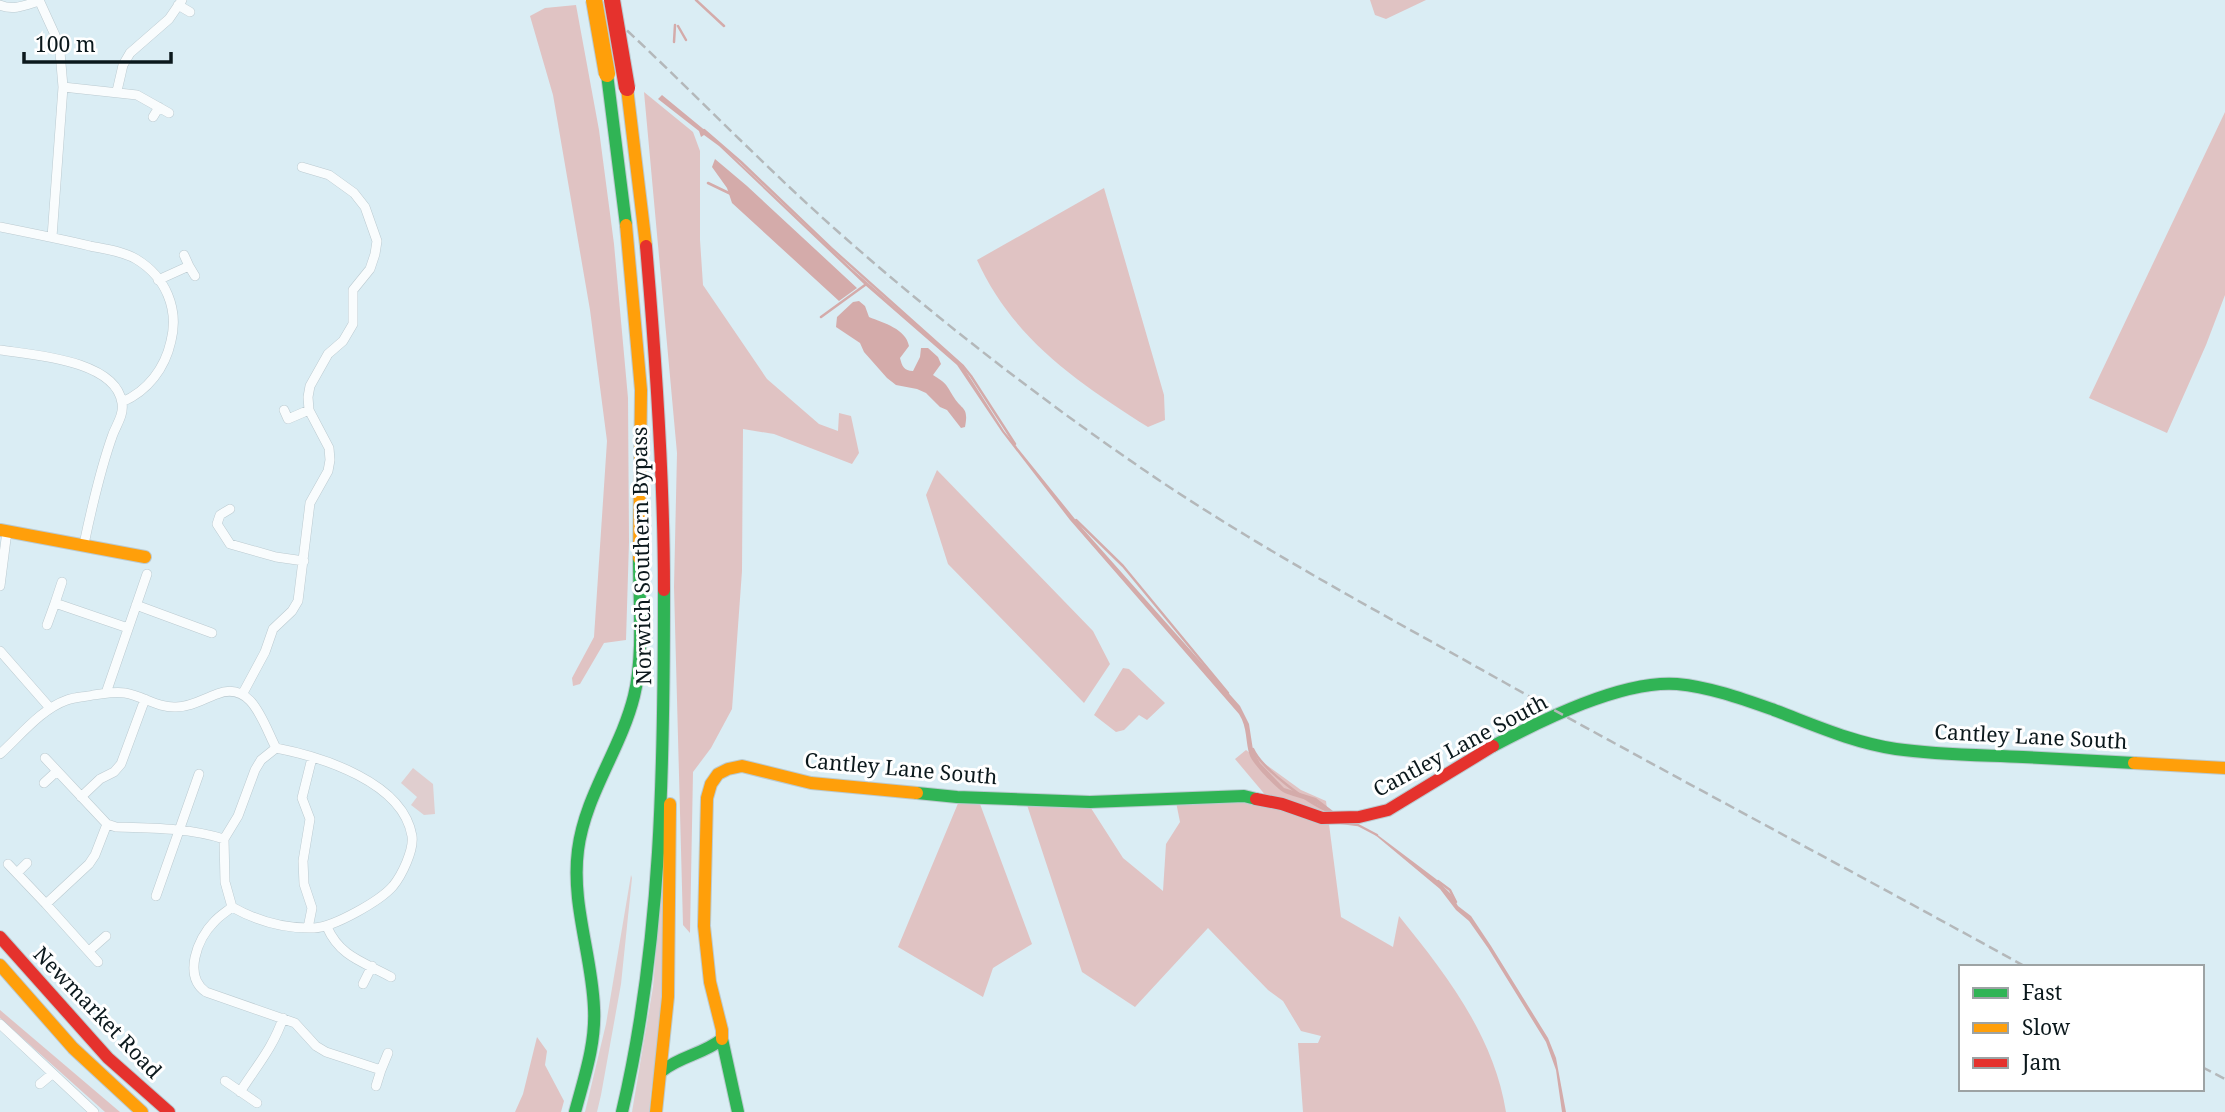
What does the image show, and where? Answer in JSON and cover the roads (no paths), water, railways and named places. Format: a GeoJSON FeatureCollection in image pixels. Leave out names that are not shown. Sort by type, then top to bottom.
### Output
{"type":"FeatureCollection","features":[{"type":"Feature","properties":{"kind":"main road"},"geometry":{"type":"LineString","coordinates":[[575,1112],[589,1058],[594,1019],[592,990],[578,908],[578,846],[592,797],[632,704],[638,672],[639,634],[641,390],[628,246],[607,74],[594,0]]}},
{"type":"Feature","properties":{"kind":"main road","name":"Norwich Southern Bypass"},"geometry":{"type":"LineString","coordinates":[[612,0],[627,88],[645,238],[658,386],[664,525],[664,717],[655,905],[630,1078],[622,1112]]}},
{"type":"Feature","properties":{"kind":"main road"},"geometry":{"type":"LineString","coordinates":[[656,1112],[670,977],[671,893],[664,525]]}},
{"type":"Feature","properties":{"kind":"main road"},"geometry":{"type":"LineString","coordinates":[[4,531],[84,544],[146,566]]}},
{"type":"Feature","properties":{"kind":"main road","name":"Cantley Lane South"},"geometry":{"type":"LineString","coordinates":[[722,1039],[707,956],[703,895],[707,798],[710,783],[724,769],[742,766],[811,783],[957,797],[1090,802],[1244,796],[1282,804],[1322,818],[1359,817],[1388,810],[1494,745],[1556,715],[1628,688],[1652,684],[1704,688],[1862,742],[1896,749],[1960,756],[2225,768]]}},
{"type":"Feature","properties":{"kind":"main road","name":"Newmarket Road"},"geometry":{"type":"LineString","coordinates":[[0,937],[108,1058],[169,1112]]}},
{"type":"Feature","properties":{"kind":"main road","name":"Newmarket Road"},"geometry":{"type":"LineString","coordinates":[[0,965],[73,1048],[142,1112]]}},
{"type":"Feature","properties":{"kind":"main road"},"geometry":{"type":"LineString","coordinates":[[662,1071],[677,1058],[712,1047],[722,1039],[738,1112]]}},
{"type":"Feature","properties":{"kind":"street"},"geometry":{"type":"LineString","coordinates":[[0,5],[7,8],[21,7],[39,1],[60,52],[63,87],[52,237]]}},
{"type":"Feature","properties":{"kind":"street"},"geometry":{"type":"LineString","coordinates":[[117,91],[123,65],[130,53],[169,19],[180,2],[190,12]]}},
{"type":"Feature","properties":{"kind":"street"},"geometry":{"type":"LineString","coordinates":[[63,87],[137,95],[169,113]]}},
{"type":"Feature","properties":{"kind":"street"},"geometry":{"type":"LineString","coordinates":[[153,117],[159,107]]}},
{"type":"Feature","properties":{"kind":"street"},"geometry":{"type":"LineString","coordinates":[[243,693],[265,652],[273,629],[292,611],[298,601],[310,503],[328,471],[330,460],[329,448],[309,410],[310,386],[328,354],[343,341],[353,324],[353,290],[370,269],[376,254],[377,241],[365,207],[354,192],[329,175],[302,167]]}},
{"type":"Feature","properties":{"kind":"street"},"geometry":{"type":"LineString","coordinates":[[0,227],[112,250],[136,259],[168,294],[175,312],[171,345],[159,372],[135,396],[122,401]]}},
{"type":"Feature","properties":{"kind":"street"},"geometry":{"type":"LineString","coordinates":[[184,255],[195,276]]}},
{"type":"Feature","properties":{"kind":"street"},"geometry":{"type":"LineString","coordinates":[[158,280],[190,266]]}},
{"type":"Feature","properties":{"kind":"street"},"geometry":{"type":"LineString","coordinates":[[0,350],[73,362],[92,369],[108,380],[122,401],[122,413],[104,460],[84,544]]}},
{"type":"Feature","properties":{"kind":"street"},"geometry":{"type":"LineString","coordinates":[[288,418],[309,410]]}},
{"type":"Feature","properties":{"kind":"street"},"geometry":{"type":"LineString","coordinates":[[230,509],[220,515],[217,524],[230,544],[276,557],[304,561]]}},
{"type":"Feature","properties":{"kind":"street"},"geometry":{"type":"LineString","coordinates":[[0,586],[4,531]]}},
{"type":"Feature","properties":{"kind":"street"},"geometry":{"type":"LineString","coordinates":[[106,694],[146,566]]}},
{"type":"Feature","properties":{"kind":"street"},"geometry":{"type":"LineString","coordinates":[[47,625],[62,582]]}},
{"type":"Feature","properties":{"kind":"street"},"geometry":{"type":"LineString","coordinates":[[55,603],[128,628]]}},
{"type":"Feature","properties":{"kind":"street"},"geometry":{"type":"LineString","coordinates":[[136,605],[212,633]]}},
{"type":"Feature","properties":{"kind":"street"},"geometry":{"type":"LineString","coordinates":[[0,651],[50,708]]}},
{"type":"Feature","properties":{"kind":"street"},"geometry":{"type":"LineString","coordinates":[[0,754],[50,708],[67,700],[127,693],[176,708],[190,706],[220,693],[243,693],[252,702],[276,748]]}},
{"type":"Feature","properties":{"kind":"street"},"geometry":{"type":"LineString","coordinates":[[81,797],[121,764],[145,699]]}},
{"type":"Feature","properties":{"kind":"street"},"geometry":{"type":"LineString","coordinates":[[276,748],[299,752],[358,774],[384,791],[408,822],[413,840],[405,865],[393,885],[377,900],[327,927],[285,927],[232,907],[225,882],[224,839],[238,816],[255,770],[261,760],[276,748]]}},
{"type":"Feature","properties":{"kind":"street"},"geometry":{"type":"LineString","coordinates":[[45,758],[107,824],[117,827],[180,829],[224,839]]}},
{"type":"Feature","properties":{"kind":"street"},"geometry":{"type":"LineString","coordinates":[[308,928],[312,908],[304,884],[303,861],[310,819],[302,798],[312,758]]}},
{"type":"Feature","properties":{"kind":"street"},"geometry":{"type":"LineString","coordinates":[[44,783],[57,771]]}},
{"type":"Feature","properties":{"kind":"street"},"geometry":{"type":"LineString","coordinates":[[156,896],[199,774]]}},
{"type":"Feature","properties":{"kind":"street"},"geometry":{"type":"LineString","coordinates":[[46,904],[89,864],[107,824]]}},
{"type":"Feature","properties":{"kind":"street"},"geometry":{"type":"LineString","coordinates":[[16,873],[27,863]]}},
{"type":"Feature","properties":{"kind":"street"},"geometry":{"type":"LineString","coordinates":[[8,864],[98,961]]}},
{"type":"Feature","properties":{"kind":"street"},"geometry":{"type":"LineString","coordinates":[[232,907],[213,922],[204,936],[193,966],[198,987],[295,1023],[316,1046],[326,1052],[381,1070]]}},
{"type":"Feature","properties":{"kind":"street"},"geometry":{"type":"LineString","coordinates":[[327,927],[341,950],[391,977]]}},
{"type":"Feature","properties":{"kind":"street"},"geometry":{"type":"LineString","coordinates":[[89,951],[106,936]]}},
{"type":"Feature","properties":{"kind":"street"},"geometry":{"type":"LineString","coordinates":[[363,984],[372,967]]}},
{"type":"Feature","properties":{"kind":"street"},"geometry":{"type":"LineString","coordinates":[[240,1092],[265,1054],[272,1048],[283,1018]]}},
{"type":"Feature","properties":{"kind":"street"},"geometry":{"type":"LineString","coordinates":[[0,1024],[94,1112]]}},
{"type":"Feature","properties":{"kind":"street"},"geometry":{"type":"LineString","coordinates":[[376,1087],[388,1053]]}},
{"type":"Feature","properties":{"kind":"street"},"geometry":{"type":"LineString","coordinates":[[40,1084],[52,1073]]}},
{"type":"Feature","properties":{"kind":"street"},"geometry":{"type":"LineString","coordinates":[[225,1081],[257,1103]]}},
{"type":"Feature","properties":{"kind":"waterway"},"geometry":{"type":"LineString","coordinates":[[696,0],[724,26]]}},
{"type":"Feature","properties":{"kind":"waterway"},"geometry":{"type":"LineString","coordinates":[[674,42],[675,25]]}},
{"type":"Feature","properties":{"kind":"waterway"},"geometry":{"type":"LineString","coordinates":[[678,26],[686,40]]}},
{"type":"Feature","properties":{"kind":"waterway"},"geometry":{"type":"LineString","coordinates":[[704,130],[963,366],[1015,444]]}},
{"type":"Feature","properties":{"kind":"waterway"},"geometry":{"type":"LineString","coordinates":[[708,183],[733,195]]}},
{"type":"Feature","properties":{"kind":"waterway"},"geometry":{"type":"LineString","coordinates":[[821,317],[865,285]]}},
{"type":"Feature","properties":{"kind":"waterway"},"geometry":{"type":"LineString","coordinates":[[1076,520],[1123,566],[1228,693]]}},
{"type":"Feature","properties":{"kind":"waterway"},"geometry":{"type":"LineString","coordinates":[[1253,749],[1266,766],[1286,784],[1328,811]]}},
{"type":"Feature","properties":{"kind":"waterway"},"geometry":{"type":"LineString","coordinates":[[1334,822],[1358,825],[1377,835]]}},
{"type":"Feature","properties":{"kind":"waterway"},"geometry":{"type":"LineString","coordinates":[[1438,881],[1450,890],[1456,902]]}},
{"type":"Feature","properties":{"kind":"railway"},"geometry":{"type":"LineString","coordinates":[[594,0],[804,201],[909,293],[985,354],[1144,470],[1260,544],[1379,613],[2022,965]]}},
{"type":"Feature","properties":{"kind":"railway"},"geometry":{"type":"LineString","coordinates":[[2204,1068],[2225,1079]]}}]}
